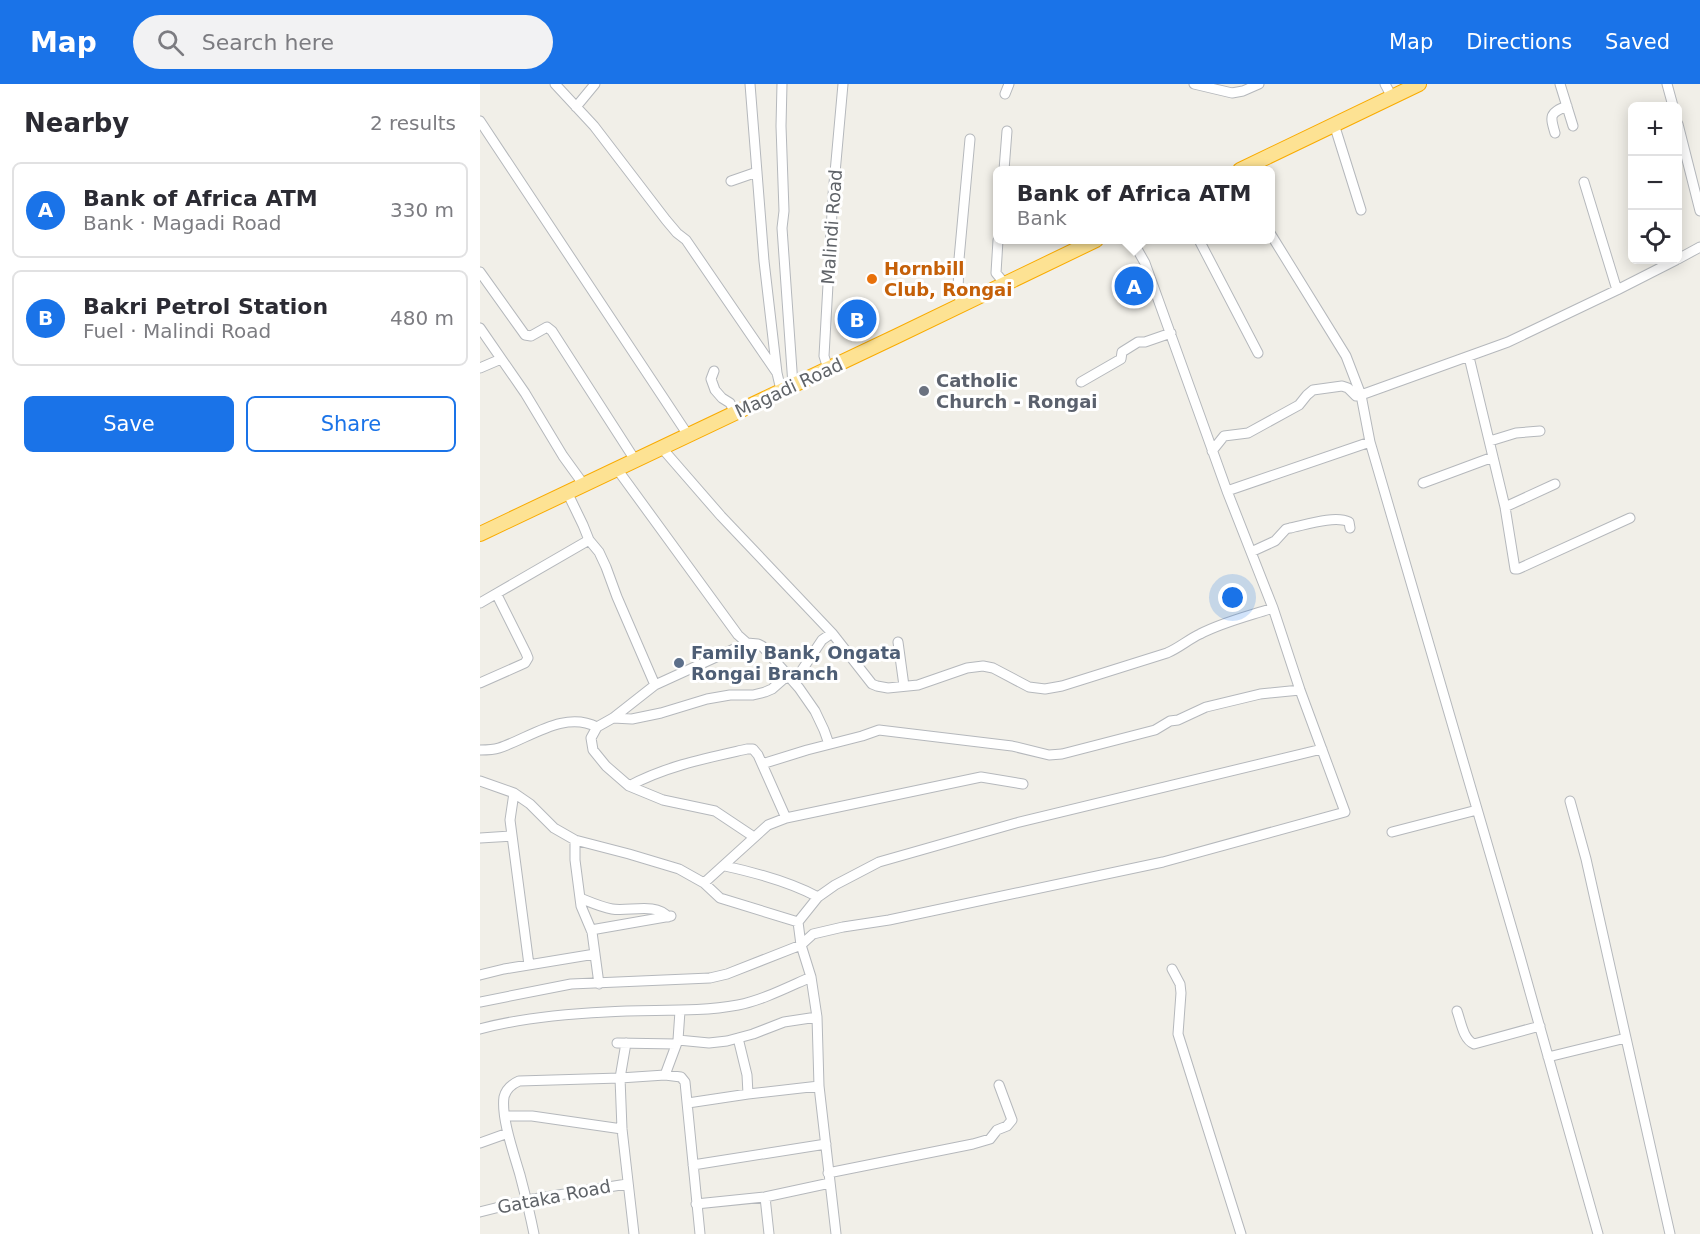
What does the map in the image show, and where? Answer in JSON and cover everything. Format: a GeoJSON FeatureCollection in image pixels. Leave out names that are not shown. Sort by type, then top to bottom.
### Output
{"type":"FeatureCollection","features":[{"type":"Feature","properties":{"kind":"highway"},"geometry":{"type":"LineString","coordinates":[[1250,166],[1419,84]]}},
{"type":"Feature","properties":{"kind":"highway","name":"Magadi Road"},"geometry":{"type":"LineString","coordinates":[[480,534],[1088,244]]}},
{"type":"Feature","properties":{"kind":"street"},"geometry":{"type":"LineString","coordinates":[[555,84],[594,126],[666,220],[686,240],[787,388]]}},
{"type":"Feature","properties":{"kind":"street"},"geometry":{"type":"LineString","coordinates":[[576,107],[595,84]]}},
{"type":"Feature","properties":{"kind":"street"},"geometry":{"type":"LineString","coordinates":[[750,84],[764,261],[777,374]]}},
{"type":"Feature","properties":{"kind":"street"},"geometry":{"type":"LineString","coordinates":[[782,84],[784,211],[782,228],[787,388]]}},
{"type":"Feature","properties":{"kind":"street","name":"Malindi Road"},"geometry":{"type":"LineString","coordinates":[[828,369],[824,356],[833,195],[843,84]]}},
{"type":"Feature","properties":{"kind":"street"},"geometry":{"type":"LineString","coordinates":[[1005,94],[1009,84]]}},
{"type":"Feature","properties":{"kind":"street"},"geometry":{"type":"LineString","coordinates":[[1194,84],[1232,93],[1260,84]]}},
{"type":"Feature","properties":{"kind":"street"},"geometry":{"type":"LineString","coordinates":[[1386,84],[1392,97]]}},
{"type":"Feature","properties":{"kind":"street"},"geometry":{"type":"LineString","coordinates":[[1560,84],[1573,126]]}},
{"type":"Feature","properties":{"kind":"street"},"geometry":{"type":"LineString","coordinates":[[1667,84],[1672,102]]}},
{"type":"Feature","properties":{"kind":"street"},"geometry":{"type":"LineString","coordinates":[[1555,133],[1552,114],[1567,106]]}},
{"type":"Feature","properties":{"kind":"street"},"geometry":{"type":"LineString","coordinates":[[480,121],[688,435]]}},
{"type":"Feature","properties":{"kind":"street"},"geometry":{"type":"LineString","coordinates":[[1334,124],[1361,210]]}},
{"type":"Feature","properties":{"kind":"street"},"geometry":{"type":"LineString","coordinates":[[1004,166],[1007,131]]}},
{"type":"Feature","properties":{"kind":"street"},"geometry":{"type":"LineString","coordinates":[[962,305],[958,293],[958,276],[970,140]]}},
{"type":"Feature","properties":{"kind":"street"},"geometry":{"type":"LineString","coordinates":[[1682,143],[1700,211]]}},
{"type":"Feature","properties":{"kind":"street"},"geometry":{"type":"LineString","coordinates":[[731,182],[757,172]]}},
{"type":"Feature","properties":{"kind":"street"},"geometry":{"type":"LineString","coordinates":[[1584,182],[1617,290]]}},
{"type":"Feature","properties":{"kind":"street"},"geometry":{"type":"LineString","coordinates":[[1275,241],[1346,356],[1598,1234]]}},
{"type":"Feature","properties":{"kind":"street"},"geometry":{"type":"LineString","coordinates":[[999,244],[996,273],[1005,284]]}},
{"type":"Feature","properties":{"kind":"street"},"geometry":{"type":"LineString","coordinates":[[480,1002],[571,984],[710,978],[727,974],[801,945],[813,934],[1163,862],[1345,812],[1300,690],[1273,608],[1212,451],[1171,333],[1145,263],[1134,244]]}},
{"type":"Feature","properties":{"kind":"street"},"geometry":{"type":"LineString","coordinates":[[1201,244],[1258,353]]}},
{"type":"Feature","properties":{"kind":"street"},"geometry":{"type":"LineString","coordinates":[[1682,256],[1700,247]]}},
{"type":"Feature","properties":{"kind":"street"},"geometry":{"type":"LineString","coordinates":[[1358,395],[1508,342],[1667,264]]}},
{"type":"Feature","properties":{"kind":"street"},"geometry":{"type":"LineString","coordinates":[[480,272],[525,334],[531,336],[547,327],[552,331],[635,460]]}},
{"type":"Feature","properties":{"kind":"street"},"geometry":{"type":"LineString","coordinates":[[480,328],[584,485]]}},
{"type":"Feature","properties":{"kind":"street"},"geometry":{"type":"LineString","coordinates":[[1081,382],[1121,359],[1122,352],[1138,342],[1145,342],[1171,333]]}},
{"type":"Feature","properties":{"kind":"street"},"geometry":{"type":"LineString","coordinates":[[1469,357],[1505,507],[1514,567],[1518,569],[1630,518]]}},
{"type":"Feature","properties":{"kind":"street"},"geometry":{"type":"LineString","coordinates":[[480,368],[501,358]]}},
{"type":"Feature","properties":{"kind":"street"},"geometry":{"type":"LineString","coordinates":[[714,371],[711,379],[715,390],[730,403],[735,413]]}},
{"type":"Feature","properties":{"kind":"street"},"geometry":{"type":"LineString","coordinates":[[1212,451],[1224,436],[1248,433],[1299,405],[1313,390],[1342,386],[1358,395]]}},
{"type":"Feature","properties":{"kind":"street"},"geometry":{"type":"LineString","coordinates":[[1490,441],[1516,433],[1540,431]]}},
{"type":"Feature","properties":{"kind":"street"},"geometry":{"type":"LineString","coordinates":[[1227,491],[1371,442]]}},
{"type":"Feature","properties":{"kind":"street"},"geometry":{"type":"LineString","coordinates":[[661,447],[721,516],[832,633],[872,684],[877,686],[888,688],[918,685],[967,668],[983,666],[993,668],[1029,687],[1062,687],[1167,653],[1182,646],[1198,634],[1273,608]]}},
{"type":"Feature","properties":{"kind":"street"},"geometry":{"type":"LineString","coordinates":[[1423,483],[1493,457]]}},
{"type":"Feature","properties":{"kind":"street"},"geometry":{"type":"LineString","coordinates":[[617,469],[738,635],[747,643]]}},
{"type":"Feature","properties":{"kind":"street"},"geometry":{"type":"LineString","coordinates":[[1505,507],[1555,484]]}},
{"type":"Feature","properties":{"kind":"street"},"geometry":{"type":"LineString","coordinates":[[567,492],[589,540],[599,552],[606,567],[655,685]]}},
{"type":"Feature","properties":{"kind":"street"},"geometry":{"type":"LineString","coordinates":[[1251,552],[1275,541],[1290,528],[1317,522],[1344,520],[1349,522],[1350,528]]}},
{"type":"Feature","properties":{"kind":"street"},"geometry":{"type":"LineString","coordinates":[[480,603],[589,540]]}},
{"type":"Feature","properties":{"kind":"street"},"geometry":{"type":"LineString","coordinates":[[480,683],[525,663],[528,658],[497,595]]}},
{"type":"Feature","properties":{"kind":"street"},"geometry":{"type":"LineString","coordinates":[[613,718],[632,720],[730,694],[753,695],[765,692],[791,679],[822,640],[832,633]]}},
{"type":"Feature","properties":{"kind":"street"},"geometry":{"type":"LineString","coordinates":[[898,642],[904,686]]}},
{"type":"Feature","properties":{"kind":"street"},"geometry":{"type":"LineString","coordinates":[[754,837],[715,811],[663,800],[629,786],[606,766],[593,750],[591,738],[597,727],[613,718],[655,685],[747,643],[762,646],[791,679],[814,711],[829,744]]}},
{"type":"Feature","properties":{"kind":"street"},"geometry":{"type":"LineString","coordinates":[[762,764],[879,730],[1012,746],[1049,755],[1062,754],[1155,730],[1170,721],[1178,720],[1206,707],[1260,694],[1300,690]]}},
{"type":"Feature","properties":{"kind":"street"},"geometry":{"type":"LineString","coordinates":[[480,750],[497,748],[550,726],[586,722],[597,727]]}},
{"type":"Feature","properties":{"kind":"street"},"geometry":{"type":"LineString","coordinates":[[629,786],[675,767],[753,749],[786,818]]}},
{"type":"Feature","properties":{"kind":"street"},"geometry":{"type":"LineString","coordinates":[[836,1234],[819,1086],[817,1017],[811,977],[801,945],[798,922],[818,897],[835,885],[879,862],[1016,823],[1322,749]]}},
{"type":"Feature","properties":{"kind":"street"},"geometry":{"type":"LineString","coordinates":[[704,884],[768,825],[786,818],[981,777],[1023,783]]}},
{"type":"Feature","properties":{"kind":"street"},"geometry":{"type":"LineString","coordinates":[[480,781],[514,793],[530,804],[554,828],[575,840],[679,869],[720,897],[798,922]]}},
{"type":"Feature","properties":{"kind":"street"},"geometry":{"type":"LineString","coordinates":[[514,793],[510,820],[530,965]]}},
{"type":"Feature","properties":{"kind":"street"},"geometry":{"type":"LineString","coordinates":[[1570,801],[1586,859],[1670,1234]]}},
{"type":"Feature","properties":{"kind":"street"},"geometry":{"type":"LineString","coordinates":[[1392,832],[1477,810]]}},
{"type":"Feature","properties":{"kind":"street"},"geometry":{"type":"LineString","coordinates":[[480,838],[512,836]]}},
{"type":"Feature","properties":{"kind":"street"},"geometry":{"type":"LineString","coordinates":[[575,840],[575,860],[581,906],[591,930],[599,984]]}},
{"type":"Feature","properties":{"kind":"street"},"geometry":{"type":"LineString","coordinates":[[725,866],[751,872],[818,897]]}},
{"type":"Feature","properties":{"kind":"street"},"geometry":{"type":"LineString","coordinates":[[580,898],[611,909],[650,909],[662,911],[671,916],[591,930]]}},
{"type":"Feature","properties":{"kind":"street"},"geometry":{"type":"LineString","coordinates":[[480,975],[595,954]]}},
{"type":"Feature","properties":{"kind":"street"},"geometry":{"type":"LineString","coordinates":[[1172,969],[1180,984],[1181,993],[1178,1034],[1241,1234]]}},
{"type":"Feature","properties":{"kind":"street"},"geometry":{"type":"LineString","coordinates":[[480,1029],[511,1022],[608,1011],[680,1011],[740,1005],[773,994],[811,977]]}},
{"type":"Feature","properties":{"kind":"street"},"geometry":{"type":"LineString","coordinates":[[665,1075],[677,1042],[680,1011]]}},
{"type":"Feature","properties":{"kind":"street"},"geometry":{"type":"LineString","coordinates":[[1457,1011],[1466,1038],[1474,1044],[1539,1026]]}},
{"type":"Feature","properties":{"kind":"street"},"geometry":{"type":"LineString","coordinates":[[634,1234],[622,1129],[620,1078],[622,1043],[727,1041],[784,1022],[817,1017]]}},
{"type":"Feature","properties":{"kind":"street"},"geometry":{"type":"LineString","coordinates":[[738,1038],[747,1075],[748,1094]]}},
{"type":"Feature","properties":{"kind":"street"},"geometry":{"type":"LineString","coordinates":[[1548,1057],[1626,1038]]}},
{"type":"Feature","properties":{"kind":"street"},"geometry":{"type":"LineString","coordinates":[[534,1234],[508,1133],[504,1099],[506,1091],[512,1084],[519,1081],[665,1075],[684,1079],[700,1234]]}},
{"type":"Feature","properties":{"kind":"street"},"geometry":{"type":"LineString","coordinates":[[828,1173],[990,1139],[1012,1120],[999,1085]]}},
{"type":"Feature","properties":{"kind":"street"},"geometry":{"type":"LineString","coordinates":[[688,1103],[819,1086]]}},
{"type":"Feature","properties":{"kind":"street"},"geometry":{"type":"LineString","coordinates":[[506,1116],[532,1116],[622,1129]]}},
{"type":"Feature","properties":{"kind":"street"},"geometry":{"type":"LineString","coordinates":[[480,1143],[508,1133]]}},
{"type":"Feature","properties":{"kind":"street"},"geometry":{"type":"LineString","coordinates":[[693,1165],[826,1144]]}},
{"type":"Feature","properties":{"kind":"street"},"geometry":{"type":"LineString","coordinates":[[696,1204],[765,1197],[830,1183]]}},
{"type":"Feature","properties":{"kind":"street","name":"Gataka Road"},"geometry":{"type":"LineString","coordinates":[[480,1212],[527,1200],[627,1184]]}},
{"type":"Feature","properties":{"kind":"street"},"geometry":{"type":"LineString","coordinates":[[765,1197],[769,1234]]}},
{"type":"Feature","properties":{"kind":"place","name":"Hornbill Club, Rongai"},"geometry":{"type":"Point","coordinates":[872,279]}},
{"type":"Feature","properties":{"kind":"place","name":"Bank of Africa ATM"},"geometry":{"type":"Point","coordinates":[1134,286]}},
{"type":"Feature","properties":{"kind":"place","name":"Bakri Petrol Station"},"geometry":{"type":"Point","coordinates":[857,319]}},
{"type":"Feature","properties":{"kind":"place","name":"Catholic Church - Rongai"},"geometry":{"type":"Point","coordinates":[924,391]}},
{"type":"Feature","properties":{"kind":"place","name":"Family Bank, Ongata Rongai Branch"},"geometry":{"type":"Point","coordinates":[679,663]}}]}
